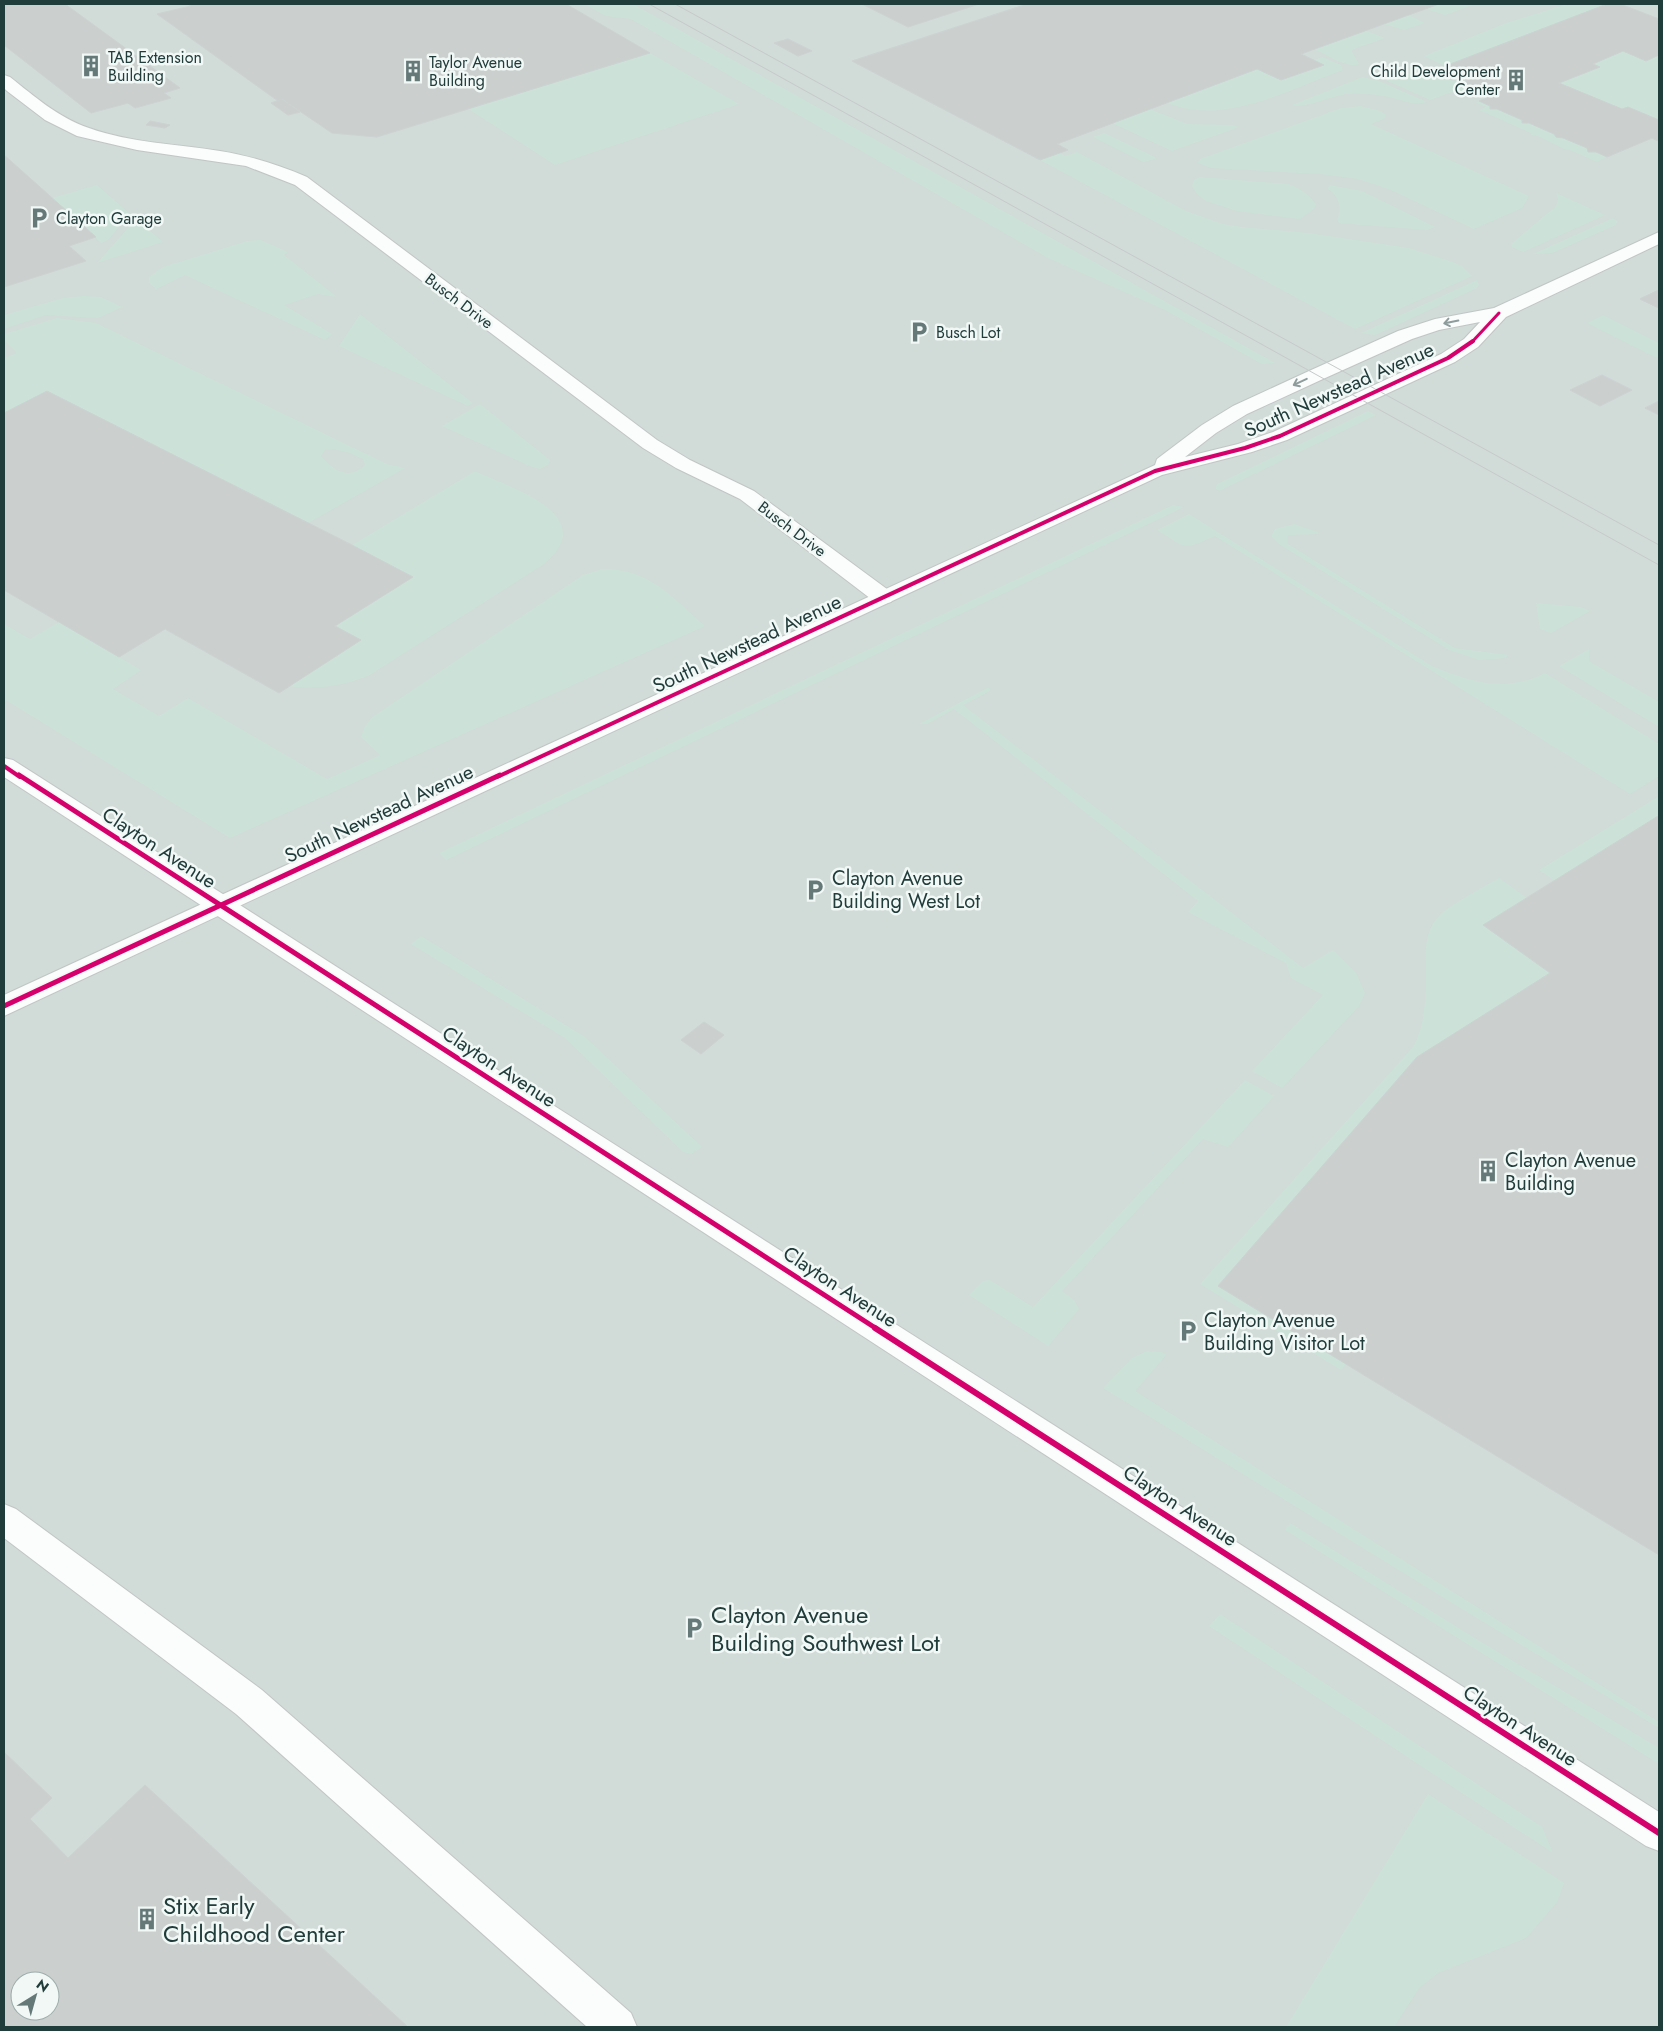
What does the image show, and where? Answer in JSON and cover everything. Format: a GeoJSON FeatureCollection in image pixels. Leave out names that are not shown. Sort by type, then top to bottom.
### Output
{"type":"FeatureCollection","features":[{"type":"Feature","properties":{"kind":"street","name":"Busch Drive"},"geometry":{"type":"LineString","coordinates":[[4,80],[50,115],[84,132],[118,141],[260,164],[301,181],[650,444],[684,464],[746,495],[883,597]]}},
{"type":"Feature","properties":{"kind":"street","name":"South Newstead Avenue"},"geometry":{"type":"LineString","coordinates":[[1155,470],[1209,429],[1257,402],[1405,335],[1435,325],[1498,312],[1659,237]]}},
{"type":"Feature","properties":{"kind":"street","name":"South Newstead Avenue"},"geometry":{"type":"LineString","coordinates":[[4,1006],[219,904],[1155,470],[1245,448],[1280,436],[1386,387],[1455,354],[1471,343],[1498,312]]}},
{"type":"Feature","properties":{"kind":"street","name":"Clayton Avenue"},"geometry":{"type":"LineString","coordinates":[[4,766],[1659,1833]]}},
{"type":"Feature","properties":{"kind":"street"},"geometry":{"type":"LineString","coordinates":[[4,1519],[249,1702],[617,2027]]}},
{"type":"Feature","properties":{"kind":"shaded area"},"geometry":{"type":"Polygon","coordinates":[[[4,4],[1659,4],[1659,2027],[4,2027],[4,4]]]}},
{"type":"Feature","properties":{"kind":"green space"},"geometry":{"type":"Polygon","coordinates":[[[584,4],[633,4],[1275,363],[1262,364],[1165,310],[1048,258],[631,19],[606,16],[584,4]]]}},
{"type":"Feature","properties":{"kind":"green space"},"geometry":{"type":"Polygon","coordinates":[[[1439,4],[1476,4],[1445,15],[1425,9],[1439,4]]]}},
{"type":"Feature","properties":{"kind":"green space"},"geometry":{"type":"Polygon","coordinates":[[[1567,4],[1607,4],[1445,66],[1424,56],[1506,23],[1567,4]]]}},
{"type":"Feature","properties":{"kind":"green space"},"geometry":{"type":"Polygon","coordinates":[[[1409,15],[1425,23],[1404,30],[1384,24],[1409,15]]]}},
{"type":"Feature","properties":{"kind":"green space"},"geometry":{"type":"Polygon","coordinates":[[[1367,31],[1385,38],[1351,50],[1359,64],[1343,63],[1314,49],[1367,31]]]}},
{"type":"Feature","properties":{"kind":"green space"},"geometry":{"type":"Polygon","coordinates":[[[1623,51],[1646,60],[1659,55],[1659,120],[1628,107],[1622,109],[1559,83],[1599,67],[1593,64],[1623,51]]]}},
{"type":"Feature","properties":{"kind":"green space"},"geometry":{"type":"Polygon","coordinates":[[[650,53],[739,104],[555,165],[467,108],[650,53]]]}},
{"type":"Feature","properties":{"kind":"green space"},"geometry":{"type":"Polygon","coordinates":[[[1322,57],[1341,65],[1343,70],[1256,103],[1212,110],[1189,109],[1167,103],[1257,69],[1281,80],[1323,65],[1314,60],[1322,57]]]}},
{"type":"Feature","properties":{"kind":"green space"},"geometry":{"type":"Polygon","coordinates":[[[1385,70],[1463,82],[1480,89],[1462,96],[1452,92],[1430,100],[1381,78],[1376,72],[1385,70]]]}},
{"type":"Feature","properties":{"kind":"green space"},"geometry":{"type":"Polygon","coordinates":[[[1362,77],[1377,80],[1427,102],[1413,103],[1379,95],[1352,94],[1341,95],[1302,106],[1292,105],[1362,77]]]}},
{"type":"Feature","properties":{"kind":"green space"},"geometry":{"type":"Polygon","coordinates":[[[1479,101],[1490,106],[1490,109],[1497,109],[1522,120],[1523,123],[1529,123],[1554,134],[1556,137],[1587,148],[1588,152],[1596,152],[1607,157],[1597,162],[1538,136],[1531,135],[1531,133],[1479,110],[1486,107],[1476,103],[1479,101]]]}},
{"type":"Feature","properties":{"kind":"green space"},"geometry":{"type":"Polygon","coordinates":[[[1361,106],[1380,111],[1386,115],[1385,118],[1371,124],[1529,196],[1522,208],[1474,229],[1391,190],[1358,179],[1321,174],[1211,168],[1198,163],[1200,159],[1341,108],[1361,106]]]}},
{"type":"Feature","properties":{"kind":"green space"},"geometry":{"type":"Polygon","coordinates":[[[1150,109],[1187,124],[1233,125],[1239,127],[1172,151],[1112,123],[1150,109]]]}},
{"type":"Feature","properties":{"kind":"green space"},"geometry":{"type":"Polygon","coordinates":[[[1104,133],[1155,157],[1155,159],[1143,162],[1093,137],[1104,133]]]}},
{"type":"Feature","properties":{"kind":"green space"},"geometry":{"type":"Polygon","coordinates":[[[1077,152],[1186,211],[1223,224],[1309,233],[1409,248],[1462,266],[1472,276],[1355,329],[1040,160],[1059,153],[1065,156],[1077,152]]]}},
{"type":"Feature","properties":{"kind":"green space"},"geometry":{"type":"Polygon","coordinates":[[[1200,177],[1288,184],[1304,192],[1316,204],[1314,209],[1300,219],[1237,211],[1206,201],[1197,194],[1192,186],[1194,180],[1200,177]]]}},
{"type":"Feature","properties":{"kind":"green space"},"geometry":{"type":"Polygon","coordinates":[[[97,185],[130,214],[108,240],[101,243],[52,198],[97,185]]]}},
{"type":"Feature","properties":{"kind":"green space"},"geometry":{"type":"Polygon","coordinates":[[[1330,185],[1362,191],[1435,227],[1427,230],[1339,223],[1337,220],[1340,211],[1339,206],[1337,198],[1327,188],[1330,185]]]}},
{"type":"Feature","properties":{"kind":"green space"},"geometry":{"type":"Polygon","coordinates":[[[1556,193],[1605,215],[1523,252],[1512,247],[1511,244],[1556,206],[1558,199],[1556,193]]]}},
{"type":"Feature","properties":{"kind":"green space"},"geometry":{"type":"Polygon","coordinates":[[[1613,218],[1617,221],[1616,225],[1552,253],[1533,254],[1613,218]]]}},
{"type":"Feature","properties":{"kind":"green space"},"geometry":{"type":"Polygon","coordinates":[[[136,219],[163,242],[97,263],[136,219]]]}},
{"type":"Feature","properties":{"kind":"green space"},"geometry":{"type":"Polygon","coordinates":[[[261,240],[288,252],[284,255],[337,297],[318,294],[284,305],[332,334],[325,340],[185,275],[156,289],[149,283],[149,277],[163,267],[247,241],[261,240]]]}},
{"type":"Feature","properties":{"kind":"green space"},"geometry":{"type":"Polygon","coordinates":[[[1477,280],[1479,285],[1477,288],[1375,335],[1361,333],[1477,280]]]}},
{"type":"Feature","properties":{"kind":"green space"},"geometry":{"type":"Polygon","coordinates":[[[101,297],[122,307],[98,318],[46,315],[4,329],[4,315],[63,298],[101,297]]]}},
{"type":"Feature","properties":{"kind":"green space"},"geometry":{"type":"Polygon","coordinates":[[[360,314],[473,403],[468,406],[339,346],[360,314]]]}},
{"type":"Feature","properties":{"kind":"green space"},"geometry":{"type":"Polygon","coordinates":[[[1603,315],[1659,343],[1659,359],[1587,323],[1603,315]]]}},
{"type":"Feature","properties":{"kind":"green space"},"geometry":{"type":"Polygon","coordinates":[[[57,318],[96,323],[387,464],[405,468],[308,523],[47,391],[4,413],[4,358],[17,353],[4,340],[4,334],[57,318]],[[334,449],[325,450],[321,456],[331,466],[347,473],[359,470],[365,465],[363,459],[334,449]]]}},
{"type":"Feature","properties":{"kind":"green space"},"geometry":{"type":"Polygon","coordinates":[[[480,404],[550,460],[548,465],[540,469],[532,467],[442,426],[480,404]]]}},
{"type":"Feature","properties":{"kind":"green space"},"geometry":{"type":"Polygon","coordinates":[[[1368,411],[1376,415],[1219,491],[1215,488],[1217,484],[1368,411]]]}},
{"type":"Feature","properties":{"kind":"green space"},"geometry":{"type":"Polygon","coordinates":[[[475,471],[528,495],[545,506],[557,518],[563,531],[559,547],[544,564],[368,676],[329,686],[310,688],[289,686],[360,640],[335,626],[413,577],[352,545],[475,471]]]}},
{"type":"Feature","properties":{"kind":"green space"},"geometry":{"type":"Polygon","coordinates":[[[1173,505],[1184,507],[446,860],[439,853],[1173,505]]]}},
{"type":"Feature","properties":{"kind":"green space"},"geometry":{"type":"Polygon","coordinates":[[[1189,514],[1432,666],[1474,681],[1502,684],[1516,683],[1545,673],[1659,744],[1659,776],[1630,794],[1215,536],[1190,546],[1185,546],[1157,530],[1189,514]]]}},
{"type":"Feature","properties":{"kind":"green space"},"geometry":{"type":"Polygon","coordinates":[[[1294,524],[1319,534],[1287,535],[1288,544],[1455,648],[1508,655],[1506,658],[1479,660],[1449,650],[1279,544],[1271,536],[1275,529],[1294,524]]]}},
{"type":"Feature","properties":{"kind":"green space"},"geometry":{"type":"Polygon","coordinates":[[[602,569],[633,573],[647,579],[659,586],[705,626],[230,838],[4,699],[4,624],[30,639],[59,622],[141,670],[113,689],[159,716],[188,698],[327,779],[380,755],[361,737],[364,728],[371,718],[583,575],[602,569]]]}},
{"type":"Feature","properties":{"kind":"green space"},"geometry":{"type":"Polygon","coordinates":[[[1536,603],[1581,607],[1590,611],[1551,633],[1540,629],[1536,603]]]}},
{"type":"Feature","properties":{"kind":"green space"},"geometry":{"type":"Polygon","coordinates":[[[1589,649],[1589,661],[1659,702],[1659,727],[1559,666],[1589,649]]]}},
{"type":"Feature","properties":{"kind":"green space"},"geometry":{"type":"Polygon","coordinates":[[[989,687],[990,691],[963,705],[1303,968],[1333,950],[1356,973],[1365,993],[1359,1006],[1282,1088],[1252,1071],[1323,995],[1291,978],[1286,963],[1188,912],[1198,901],[954,709],[927,724],[919,724],[989,687]]]}},
{"type":"Feature","properties":{"kind":"green space"},"geometry":{"type":"Polygon","coordinates":[[[1659,796],[1659,816],[1555,881],[1539,870],[1659,796]]]}},
{"type":"Feature","properties":{"kind":"green space"},"geometry":{"type":"Polygon","coordinates":[[[1499,878],[1527,898],[1550,973],[1417,1057],[1218,1285],[1346,1364],[1341,1370],[1200,1284],[1413,1047],[1423,1018],[1427,940],[1434,923],[1440,915],[1452,906],[1499,878]]]}},
{"type":"Feature","properties":{"kind":"green space"},"geometry":{"type":"Polygon","coordinates":[[[421,936],[585,1037],[702,1147],[691,1154],[683,1152],[565,1038],[411,944],[421,936]]]}},
{"type":"Feature","properties":{"kind":"green space"},"geometry":{"type":"Polygon","coordinates":[[[1245,1080],[1274,1096],[1228,1147],[1203,1139],[1062,1291],[1074,1300],[1079,1309],[1048,1346],[969,1295],[983,1281],[990,1280],[1033,1307],[1245,1080]]]}},
{"type":"Feature","properties":{"kind":"green space"},"geometry":{"type":"Polygon","coordinates":[[[1147,1351],[1162,1352],[1166,1355],[1135,1391],[1659,1722],[1659,1728],[1103,1388],[1132,1358],[1147,1351]]]}},
{"type":"Feature","properties":{"kind":"green space"},"geometry":{"type":"Polygon","coordinates":[[[1290,1523],[1478,1640],[1659,1748],[1659,1764],[1285,1530],[1290,1523]]]}},
{"type":"Feature","properties":{"kind":"green space"},"geometry":{"type":"Polygon","coordinates":[[[1220,1614],[1542,1827],[1553,1853],[1209,1626],[1220,1614]]]}},
{"type":"Feature","properties":{"kind":"green space"},"geometry":{"type":"Polygon","coordinates":[[[1428,1794],[1564,1883],[1557,1902],[1526,1938],[1438,1973],[1419,1988],[1394,2027],[1286,2027],[1428,1794]]]}},
{"type":"Feature","properties":{"kind":"building","name":"TAB Extension Building"},"geometry":{"type":"Polygon","coordinates":[[[4,4],[65,4],[180,88],[164,93],[171,98],[135,108],[128,103],[91,113],[4,45],[4,4]]]}},
{"type":"Feature","properties":{"kind":"building","name":"Taylor Avenue Building"},"geometry":{"type":"Polygon","coordinates":[[[188,4],[566,4],[650,53],[377,137],[332,133],[282,99],[278,101],[157,14],[191,6],[188,4]]]}},
{"type":"Feature","properties":{"kind":"building"},"geometry":{"type":"Polygon","coordinates":[[[862,4],[979,4],[908,27],[862,4]]]}},
{"type":"Feature","properties":{"kind":"building"},"geometry":{"type":"Polygon","coordinates":[[[1027,4],[1439,4],[1301,54],[1324,65],[1281,80],[1257,69],[1057,144],[1068,150],[1040,160],[852,61],[1027,4]]]}},
{"type":"Feature","properties":{"kind":"building","name":"Child Development Center"},"geometry":{"type":"Polygon","coordinates":[[[1607,4],[1620,4],[1659,19],[1659,55],[1646,61],[1623,51],[1593,64],[1600,67],[1559,83],[1622,109],[1628,107],[1659,120],[1658,141],[1652,138],[1607,157],[1596,152],[1588,152],[1587,148],[1556,137],[1554,134],[1529,123],[1522,123],[1522,120],[1497,109],[1490,109],[1490,106],[1479,101],[1493,96],[1463,82],[1473,78],[1445,66],[1607,4]]]}},
{"type":"Feature","properties":{"kind":"building"},"geometry":{"type":"Polygon","coordinates":[[[788,39],[812,51],[798,56],[774,43],[788,39]]]}},
{"type":"Feature","properties":{"kind":"building"},"geometry":{"type":"Polygon","coordinates":[[[282,99],[300,112],[288,115],[271,103],[282,99]]]}},
{"type":"Feature","properties":{"kind":"building"},"geometry":{"type":"Polygon","coordinates":[[[150,121],[170,125],[165,128],[146,125],[150,121]]]}},
{"type":"Feature","properties":{"kind":"building","name":"Clayton Garage"},"geometry":{"type":"Polygon","coordinates":[[[4,155],[96,237],[69,246],[86,261],[4,287],[4,155]]]}},
{"type":"Feature","properties":{"kind":"building"},"geometry":{"type":"Polygon","coordinates":[[[1659,290],[1659,308],[1640,299],[1659,290]]]}},
{"type":"Feature","properties":{"kind":"building"},"geometry":{"type":"Polygon","coordinates":[[[1659,290],[1659,308],[1640,299],[1659,290]]]}},
{"type":"Feature","properties":{"kind":"building"},"geometry":{"type":"Polygon","coordinates":[[[1602,375],[1632,390],[1600,406],[1570,390],[1602,375]]]}},
{"type":"Feature","properties":{"kind":"building"},"geometry":{"type":"Polygon","coordinates":[[[47,391],[413,577],[335,626],[361,640],[279,693],[165,629],[119,657],[4,590],[4,413],[47,391]]]}},
{"type":"Feature","properties":{"kind":"building"},"geometry":{"type":"Polygon","coordinates":[[[1659,401],[1659,415],[1645,408],[1659,401]]]}},
{"type":"Feature","properties":{"kind":"building","name":"Clayton Avenue Building"},"geometry":{"type":"Polygon","coordinates":[[[1658,816],[1659,1555],[1218,1286],[1417,1057],[1550,973],[1483,925],[1658,816]]]}},
{"type":"Feature","properties":{"kind":"building"},"geometry":{"type":"Polygon","coordinates":[[[704,1022],[724,1035],[701,1054],[681,1040],[704,1022]]]}},
{"type":"Feature","properties":{"kind":"building","name":"Stix Early Childhood Center"},"geometry":{"type":"Polygon","coordinates":[[[4,1752],[52,1798],[30,1819],[68,1858],[145,1785],[408,2027],[4,2027],[4,1752]]]}},
{"type":"Feature","properties":{"kind":"tram line"},"geometry":{"type":"LineString","coordinates":[[649,4],[1659,565]]}},
{"type":"Feature","properties":{"kind":"tram line"},"geometry":{"type":"LineString","coordinates":[[675,4],[1659,545]]}},
{"type":"Feature","properties":{"kind":"cycle path"},"geometry":{"type":"LineString","coordinates":[[4,1006],[1155,471],[1245,448],[1280,436],[1448,358],[1471,343],[1499,313]]}},
{"type":"Feature","properties":{"kind":"cycle path"},"geometry":{"type":"LineString","coordinates":[[4,766],[1659,1833]]}},
{"type":"Feature","properties":{"kind":"place","name":"TAB Extension Building"},"geometry":{"type":"Point","coordinates":[91,66]}},
{"type":"Feature","properties":{"kind":"place","name":"Taylor Avenue Building"},"geometry":{"type":"Point","coordinates":[413,71]}},
{"type":"Feature","properties":{"kind":"place","name":"Child Development Center"},"geometry":{"type":"Point","coordinates":[1516,80]}},
{"type":"Feature","properties":{"kind":"place","name":"Clayton Garage"},"geometry":{"type":"Point","coordinates":[39,218]}},
{"type":"Feature","properties":{"kind":"place","name":"Busch Lot"},"geometry":{"type":"Point","coordinates":[919,332]}},
{"type":"Feature","properties":{"kind":"place","name":"Clayton Avenue Building West Lot"},"geometry":{"type":"Point","coordinates":[815,890]}},
{"type":"Feature","properties":{"kind":"place","name":"Clayton Avenue Building"},"geometry":{"type":"Point","coordinates":[1488,1171]}},
{"type":"Feature","properties":{"kind":"place","name":"Clayton Avenue Building Visitor Lot"},"geometry":{"type":"Point","coordinates":[1188,1331]}},
{"type":"Feature","properties":{"kind":"place","name":"Clayton Avenue Building Southwest Lot"},"geometry":{"type":"Point","coordinates":[694,1628]}},
{"type":"Feature","properties":{"kind":"place","name":"Stix Early Childhood Center"},"geometry":{"type":"Point","coordinates":[147,1919]}}]}
